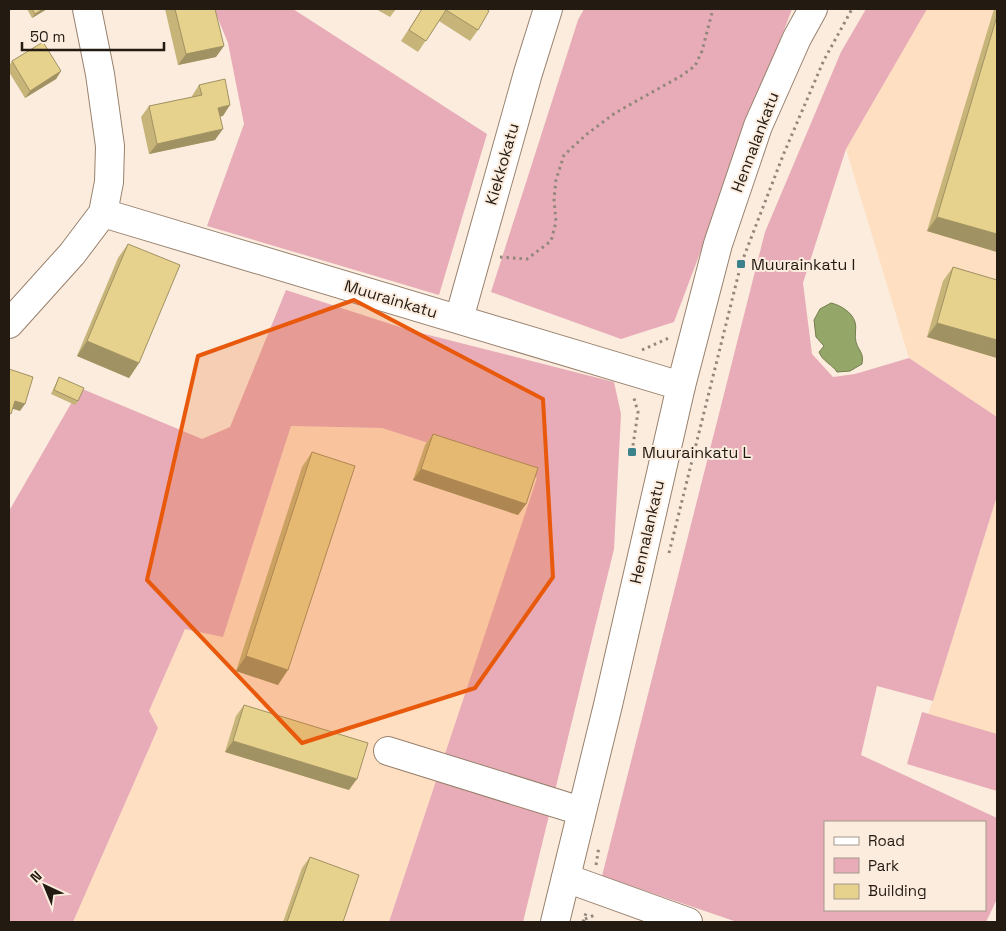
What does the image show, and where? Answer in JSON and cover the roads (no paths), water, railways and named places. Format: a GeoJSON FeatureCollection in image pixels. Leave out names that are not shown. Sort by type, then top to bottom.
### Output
{"type":"FeatureCollection","features":[{"type":"Feature","properties":{"kind":"street"},"geometry":{"type":"LineString","coordinates":[[9,324],[72,254],[102,213],[109,182],[110,146],[100,74],[87,9]]}},
{"type":"Feature","properties":{"kind":"street","name":"Kiekkokatu"},"geometry":{"type":"LineString","coordinates":[[459,319],[528,73],[548,9]]}},
{"type":"Feature","properties":{"kind":"street","name":"Hennalankatu"},"geometry":{"type":"LineString","coordinates":[[555,922],[610,695],[680,386],[718,244],[758,126],[796,38],[813,9]]}},
{"type":"Feature","properties":{"kind":"street","name":"Muurainkatu"},"geometry":{"type":"LineString","coordinates":[[102,213],[680,386]]}},
{"type":"Feature","properties":{"kind":"street"},"geometry":{"type":"LineString","coordinates":[[388,751],[581,811]]}},
{"type":"Feature","properties":{"kind":"street"},"geometry":{"type":"LineString","coordinates":[[566,878],[688,922]]}},
{"type":"Feature","properties":{"kind":"place","name":"Muurainkatu I"},"geometry":{"type":"Point","coordinates":[741,264]}},
{"type":"Feature","properties":{"kind":"place","name":"Muurainkatu L"},"geometry":{"type":"Point","coordinates":[632,452]}}]}
